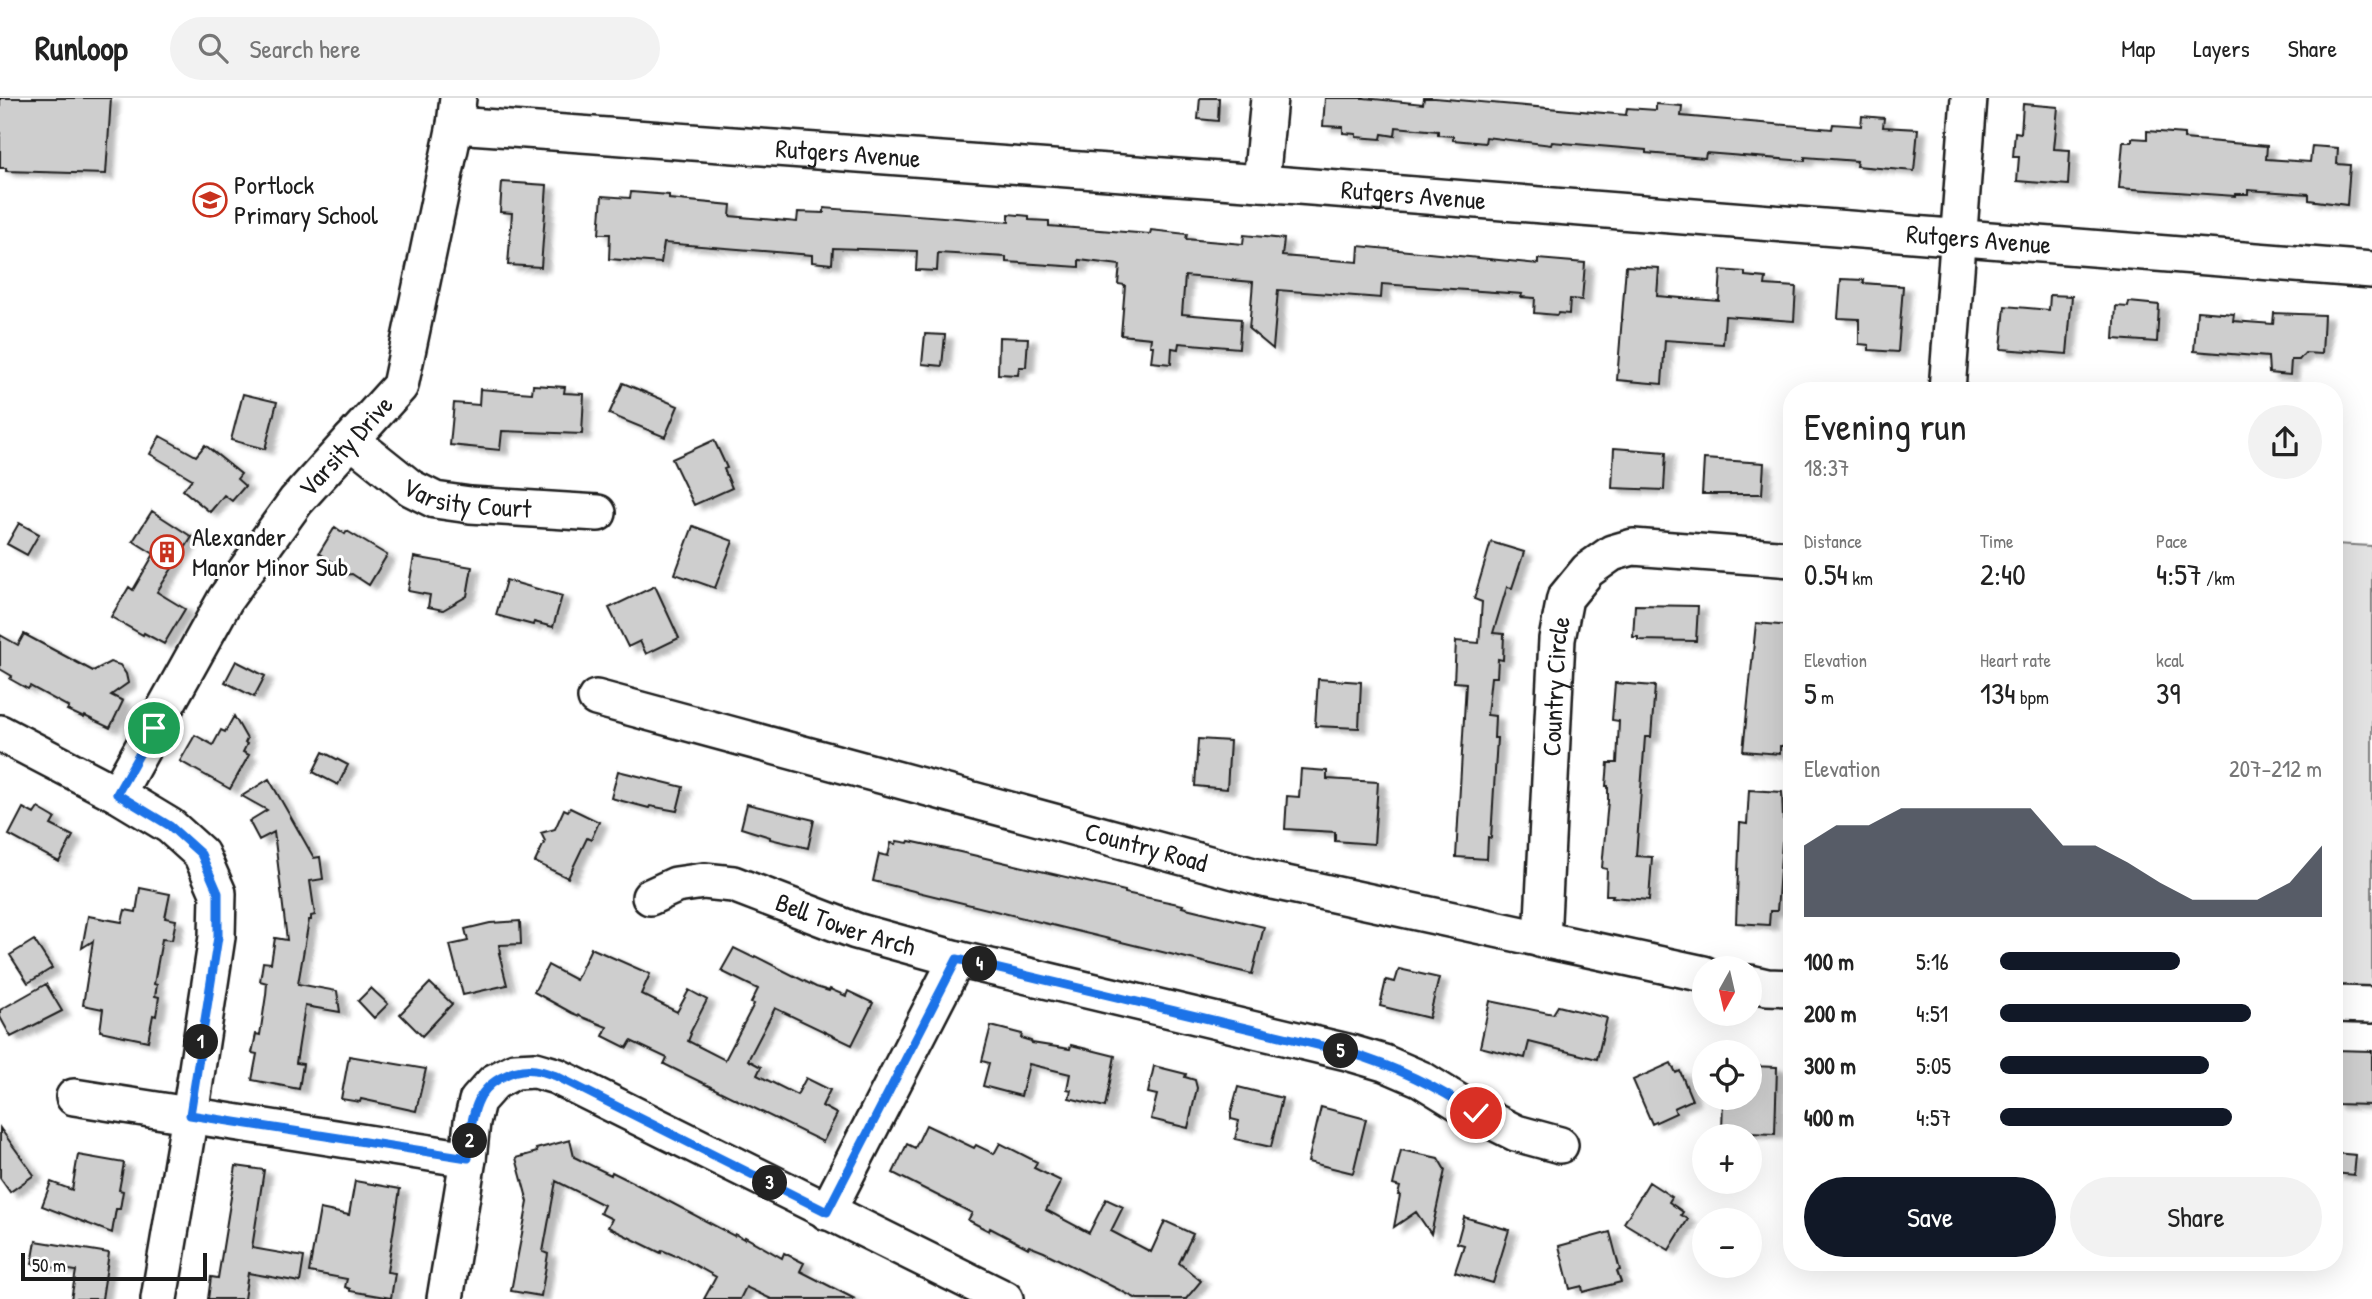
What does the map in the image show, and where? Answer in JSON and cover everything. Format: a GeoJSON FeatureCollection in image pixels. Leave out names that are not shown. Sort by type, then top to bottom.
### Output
{"type":"FeatureCollection","features":[{"type":"Feature","properties":{"kind":"street"},"geometry":{"type":"LineString","coordinates":[[1261,183],[1269,98]]}},
{"type":"Feature","properties":{"kind":"street"},"geometry":{"type":"LineString","coordinates":[[1948,382],[1969,98]]}},
{"type":"Feature","properties":{"kind":"street","name":"Rutgers Avenue"},"geometry":{"type":"LineString","coordinates":[[457,111],[1261,183],[2372,270]]}},
{"type":"Feature","properties":{"kind":"street","name":"Varsity Drive"},"geometry":{"type":"LineString","coordinates":[[117,794],[226,598],[296,501],[400,386],[457,111]]}},
{"type":"Feature","properties":{"kind":"street","name":"Varsity Court"},"geometry":{"type":"LineString","coordinates":[[351,440],[411,488],[435,500],[470,505],[598,513]]}},
{"type":"Feature","properties":{"kind":"street","name":"Country Circle"},"geometry":{"type":"LineString","coordinates":[[1542,940],[1558,639],[1565,598],[1588,570],[1612,553],[1633,547],[1783,558]]}},
{"type":"Feature","properties":{"kind":"street","name":"Country Road"},"geometry":{"type":"LineString","coordinates":[[596,698],[1268,880],[1692,971]]}},
{"type":"Feature","properties":{"kind":"street"},"geometry":{"type":"LineString","coordinates":[[0,733],[117,794],[170,826],[201,854],[218,893],[218,937],[159,1299]]}},
{"type":"Feature","properties":{"kind":"street","name":"Bell Tower Arch"},"geometry":{"type":"LineString","coordinates":[[650,897],[676,886],[704,881],[733,884],[856,931],[957,959],[1384,1063],[1421,1079],[1476,1113],[1516,1133],[1560,1145]]}},
{"type":"Feature","properties":{"kind":"street"},"geometry":{"type":"LineString","coordinates":[[827,1212],[957,959]]}},
{"type":"Feature","properties":{"kind":"street"},"geometry":{"type":"LineString","coordinates":[[1762,986],[1783,988]]}},
{"type":"Feature","properties":{"kind":"street"},"geometry":{"type":"LineString","coordinates":[[2343,1004],[2372,1005]]}},
{"type":"Feature","properties":{"kind":"street"},"geometry":{"type":"LineString","coordinates":[[445,1299],[472,1122],[478,1101],[494,1082],[514,1071],[536,1070],[556,1076],[1005,1299]]}},
{"type":"Feature","properties":{"kind":"street"},"geometry":{"type":"LineString","coordinates":[[74,1097],[468,1158]]}},
{"type":"Feature","properties":{"kind":"shaded area"},"geometry":{"type":"Polygon","coordinates":[[[2343,544],[2372,546],[2372,989],[2343,988],[2343,544]]]}},
{"type":"Feature","properties":{"kind":"building"},"geometry":{"type":"Polygon","coordinates":[[[0,98],[111,98],[106,174],[6,171],[6,168],[0,168],[0,98]]]}},
{"type":"Feature","properties":{"kind":"building"},"geometry":{"type":"Polygon","coordinates":[[[1200,98],[1219,98],[1218,121],[1198,119],[1200,98]]]}},
{"type":"Feature","properties":{"kind":"building"},"geometry":{"type":"Polygon","coordinates":[[[1325,98],[1364,98],[1423,104],[1424,98],[1435,98],[1626,115],[1627,108],[1656,110],[1656,104],[1682,106],[1681,116],[1832,129],[1833,124],[1861,126],[1862,116],[1884,118],[1883,127],[1918,129],[1914,171],[1856,166],[1857,161],[1805,157],[1805,161],[1706,153],[1705,158],[1646,153],[1646,150],[1552,142],[1551,145],[1486,137],[1485,143],[1453,140],[1453,136],[1438,135],[1438,131],[1396,127],[1395,136],[1382,134],[1381,139],[1356,137],[1356,134],[1343,133],[1343,127],[1323,126],[1325,98]]]}},
{"type":"Feature","properties":{"kind":"building"},"geometry":{"type":"Polygon","coordinates":[[[2023,104],[2058,107],[2054,149],[2070,150],[2068,185],[2017,181],[2019,157],[2013,157],[2015,132],[2021,133],[2023,104]]]}},
{"type":"Feature","properties":{"kind":"building"},"geometry":{"type":"Polygon","coordinates":[[[2147,131],[2184,134],[2184,139],[2267,146],[2266,159],[2310,162],[2312,146],[2338,148],[2337,164],[2350,165],[2347,205],[2309,200],[2309,194],[2248,190],[2248,194],[2235,196],[2119,188],[2123,142],[2132,142],[2132,138],[2147,139],[2147,131]]]}},
{"type":"Feature","properties":{"kind":"building"},"geometry":{"type":"Polygon","coordinates":[[[502,182],[547,185],[541,267],[508,265],[512,213],[500,212],[502,182]]]}},
{"type":"Feature","properties":{"kind":"building"},"geometry":{"type":"Polygon","coordinates":[[[631,192],[731,205],[730,216],[797,222],[798,212],[824,213],[824,208],[1009,222],[1009,214],[1029,216],[1029,220],[1049,221],[1049,226],[1150,234],[1151,230],[1187,234],[1186,239],[1243,244],[1244,235],[1284,239],[1282,256],[1358,262],[1359,246],[1538,264],[1538,259],[1585,263],[1582,300],[1570,299],[1569,314],[1557,315],[1534,313],[1535,298],[1521,297],[1522,294],[1382,284],[1381,298],[1278,290],[1273,349],[1249,329],[1253,282],[1185,276],[1182,314],[1241,319],[1239,348],[1179,343],[1178,349],[1172,348],[1171,364],[1151,362],[1151,338],[1121,335],[1125,285],[1118,284],[1120,265],[1079,260],[1079,267],[1006,262],[1006,257],[938,253],[937,271],[916,270],[917,251],[833,248],[832,264],[812,262],[812,255],[664,243],[661,263],[609,259],[610,234],[599,234],[602,196],[630,198],[631,192]]]}},
{"type":"Feature","properties":{"kind":"building"},"geometry":{"type":"Polygon","coordinates":[[[1626,266],[1659,268],[1657,296],[1719,301],[1721,270],[1745,272],[1745,276],[1766,278],[1765,285],[1796,287],[1794,321],[1725,316],[1723,344],[1665,340],[1662,384],[1617,380],[1626,266]]]}},
{"type":"Feature","properties":{"kind":"building"},"geometry":{"type":"Polygon","coordinates":[[[1841,279],[1903,286],[1898,352],[1869,350],[1869,345],[1859,344],[1859,319],[1838,318],[1841,279]]]}},
{"type":"Feature","properties":{"kind":"building"},"geometry":{"type":"Polygon","coordinates":[[[2050,295],[2072,296],[2067,354],[2001,349],[2005,306],[2049,310],[2050,295]]]}},
{"type":"Feature","properties":{"kind":"building"},"geometry":{"type":"Polygon","coordinates":[[[2129,302],[2159,305],[2157,342],[2114,339],[2116,306],[2128,307],[2129,302]]]}},
{"type":"Feature","properties":{"kind":"building"},"geometry":{"type":"Polygon","coordinates":[[[2197,311],[2234,314],[2233,321],[2273,324],[2274,313],[2324,315],[2322,354],[2305,353],[2299,360],[2291,360],[2290,375],[2269,373],[2268,357],[2194,351],[2197,311]]]}},
{"type":"Feature","properties":{"kind":"building"},"geometry":{"type":"Polygon","coordinates":[[[925,334],[945,335],[942,366],[922,364],[925,334]]]}},
{"type":"Feature","properties":{"kind":"building"},"geometry":{"type":"Polygon","coordinates":[[[999,337],[1028,338],[1026,367],[1019,367],[1018,375],[998,374],[999,337]]]}},
{"type":"Feature","properties":{"kind":"building"},"geometry":{"type":"Polygon","coordinates":[[[623,383],[678,406],[665,437],[609,414],[623,383]]]}},
{"type":"Feature","properties":{"kind":"building"},"geometry":{"type":"Polygon","coordinates":[[[533,385],[565,387],[564,393],[584,394],[582,434],[502,431],[500,450],[450,445],[454,403],[479,405],[480,389],[532,393],[533,385]]]}},
{"type":"Feature","properties":{"kind":"building"},"geometry":{"type":"Polygon","coordinates":[[[243,394],[277,402],[265,449],[231,440],[243,394]]]}},
{"type":"Feature","properties":{"kind":"building"},"geometry":{"type":"Polygon","coordinates":[[[160,436],[196,456],[205,445],[241,474],[237,479],[245,486],[232,501],[224,495],[210,512],[183,490],[192,479],[150,454],[160,436]]]}},
{"type":"Feature","properties":{"kind":"building"},"geometry":{"type":"Polygon","coordinates":[[[714,440],[727,468],[724,469],[732,488],[694,505],[672,459],[714,440]]]}},
{"type":"Feature","properties":{"kind":"building"},"geometry":{"type":"Polygon","coordinates":[[[1614,448],[1666,452],[1664,490],[1612,488],[1614,448]]]}},
{"type":"Feature","properties":{"kind":"building"},"geometry":{"type":"Polygon","coordinates":[[[1704,459],[1764,463],[1762,494],[1702,494],[1704,459]]]}},
{"type":"Feature","properties":{"kind":"building"},"geometry":{"type":"Polygon","coordinates":[[[152,511],[192,537],[157,592],[185,609],[164,644],[111,617],[129,587],[133,590],[154,554],[133,541],[152,511]]]}},
{"type":"Feature","properties":{"kind":"building"},"geometry":{"type":"Polygon","coordinates":[[[19,523],[39,534],[27,555],[7,544],[19,523]]]}},
{"type":"Feature","properties":{"kind":"building"},"geometry":{"type":"Polygon","coordinates":[[[693,526],[733,541],[715,588],[675,574],[693,526]]]}},
{"type":"Feature","properties":{"kind":"building"},"geometry":{"type":"Polygon","coordinates":[[[335,527],[345,534],[347,531],[387,555],[369,585],[352,574],[344,575],[337,571],[334,563],[319,553],[335,527]]]}},
{"type":"Feature","properties":{"kind":"building"},"geometry":{"type":"Polygon","coordinates":[[[1491,542],[1524,552],[1512,588],[1507,587],[1493,633],[1504,634],[1503,660],[1498,659],[1497,677],[1491,677],[1487,715],[1495,716],[1494,738],[1497,738],[1491,838],[1488,837],[1487,859],[1456,857],[1466,683],[1454,682],[1456,641],[1479,643],[1482,602],[1474,599],[1491,542]]]}},
{"type":"Feature","properties":{"kind":"building"},"geometry":{"type":"Polygon","coordinates":[[[414,557],[472,567],[467,596],[443,610],[428,607],[430,595],[408,591],[414,557]]]}},
{"type":"Feature","properties":{"kind":"building"},"geometry":{"type":"Polygon","coordinates":[[[506,580],[562,596],[553,627],[534,622],[533,625],[496,615],[506,580]]]}},
{"type":"Feature","properties":{"kind":"building"},"geometry":{"type":"Polygon","coordinates":[[[655,586],[679,638],[646,654],[640,641],[628,647],[609,608],[655,586]]]}},
{"type":"Feature","properties":{"kind":"building"},"geometry":{"type":"Polygon","coordinates":[[[1635,605],[1698,606],[1696,641],[1638,640],[1638,637],[1633,637],[1635,605]]]}},
{"type":"Feature","properties":{"kind":"building"},"geometry":{"type":"Polygon","coordinates":[[[1756,623],[1783,625],[1783,746],[1780,746],[1780,754],[1743,751],[1756,623]]]}},
{"type":"Feature","properties":{"kind":"building"},"geometry":{"type":"Polygon","coordinates":[[[24,634],[93,671],[110,662],[120,665],[128,683],[111,695],[123,701],[110,728],[67,710],[69,707],[30,686],[28,689],[10,679],[12,676],[0,669],[0,635],[18,645],[24,634]]]}},
{"type":"Feature","properties":{"kind":"building"},"geometry":{"type":"Polygon","coordinates":[[[236,661],[265,676],[254,697],[225,682],[236,661]]]}},
{"type":"Feature","properties":{"kind":"building"},"geometry":{"type":"Polygon","coordinates":[[[1318,679],[1361,682],[1359,728],[1315,726],[1318,679]]]}},
{"type":"Feature","properties":{"kind":"building"},"geometry":{"type":"Polygon","coordinates":[[[1615,683],[1655,686],[1651,737],[1645,737],[1636,856],[1652,857],[1649,900],[1606,895],[1607,869],[1602,868],[1608,801],[1606,786],[1608,763],[1617,763],[1619,721],[1612,720],[1615,683]]]}},
{"type":"Feature","properties":{"kind":"building"},"geometry":{"type":"Polygon","coordinates":[[[234,716],[247,739],[243,752],[249,755],[230,789],[180,761],[195,735],[213,745],[221,730],[225,732],[234,716]]]}},
{"type":"Feature","properties":{"kind":"building"},"geometry":{"type":"Polygon","coordinates":[[[1198,739],[1230,741],[1227,789],[1195,786],[1198,739]]]}},
{"type":"Feature","properties":{"kind":"building"},"geometry":{"type":"Polygon","coordinates":[[[323,752],[348,765],[338,785],[313,772],[323,752]]]}},
{"type":"Feature","properties":{"kind":"building"},"geometry":{"type":"Polygon","coordinates":[[[1301,769],[1327,771],[1327,779],[1378,782],[1374,844],[1335,841],[1335,832],[1285,829],[1287,796],[1299,797],[1301,769]]]}},
{"type":"Feature","properties":{"kind":"building"},"geometry":{"type":"Polygon","coordinates":[[[618,771],[683,787],[677,811],[649,808],[611,798],[618,771]]]}},
{"type":"Feature","properties":{"kind":"building"},"geometry":{"type":"Polygon","coordinates":[[[269,779],[314,858],[320,857],[323,879],[310,881],[315,915],[309,920],[298,984],[337,991],[340,1012],[305,1006],[296,1063],[303,1064],[299,1089],[252,1080],[257,1054],[252,1053],[256,1034],[260,1035],[266,995],[267,983],[260,981],[263,962],[271,963],[275,938],[287,940],[274,832],[259,840],[249,821],[267,810],[242,796],[269,779]]]}},
{"type":"Feature","properties":{"kind":"building"},"geometry":{"type":"Polygon","coordinates":[[[1749,790],[1782,792],[1783,842],[1777,911],[1770,911],[1769,925],[1736,923],[1740,823],[1747,824],[1749,790]]]}},
{"type":"Feature","properties":{"kind":"building"},"geometry":{"type":"Polygon","coordinates":[[[747,804],[814,820],[808,848],[770,839],[741,828],[747,804]]]}},
{"type":"Feature","properties":{"kind":"building"},"geometry":{"type":"Polygon","coordinates":[[[23,808],[34,814],[38,808],[55,818],[51,825],[73,836],[59,862],[9,835],[23,808]]]}},
{"type":"Feature","properties":{"kind":"building"},"geometry":{"type":"Polygon","coordinates":[[[570,808],[599,822],[591,840],[587,838],[568,878],[535,862],[545,841],[541,833],[555,829],[564,809],[568,811],[570,808]]]}},
{"type":"Feature","properties":{"kind":"building"},"geometry":{"type":"Polygon","coordinates":[[[897,841],[960,852],[1264,927],[1252,974],[873,881],[879,854],[888,856],[891,843],[896,844],[897,841]]]}},
{"type":"Feature","properties":{"kind":"building"},"geometry":{"type":"Polygon","coordinates":[[[140,888],[170,894],[165,918],[176,920],[172,940],[162,939],[154,984],[157,985],[155,996],[159,997],[148,1041],[100,1031],[103,1009],[83,1005],[93,941],[82,948],[88,916],[122,922],[125,910],[136,912],[140,888]]]}},
{"type":"Feature","properties":{"kind":"building"},"geometry":{"type":"Polygon","coordinates":[[[520,921],[521,944],[499,945],[507,985],[463,995],[450,945],[468,941],[465,929],[490,923],[520,921]]]}},
{"type":"Feature","properties":{"kind":"building"},"geometry":{"type":"Polygon","coordinates":[[[34,940],[52,968],[28,983],[10,955],[34,940]]]}},
{"type":"Feature","properties":{"kind":"building"},"geometry":{"type":"Polygon","coordinates":[[[591,948],[650,974],[641,994],[677,1012],[689,990],[707,1000],[688,1041],[725,1060],[754,1004],[751,1003],[758,989],[721,971],[734,948],[816,987],[829,991],[830,989],[846,996],[848,991],[873,1003],[852,1045],[775,1008],[748,1060],[761,1067],[757,1075],[797,1095],[806,1078],[830,1090],[822,1106],[837,1114],[823,1142],[664,1064],[667,1058],[631,1041],[627,1048],[603,1036],[607,1027],[572,1013],[534,992],[548,965],[576,980],[591,948]]]}},
{"type":"Feature","properties":{"kind":"building"},"geometry":{"type":"Polygon","coordinates":[[[1399,969],[1439,978],[1429,1018],[1380,1006],[1386,980],[1395,982],[1399,969]]]}},
{"type":"Feature","properties":{"kind":"building"},"geometry":{"type":"Polygon","coordinates":[[[430,983],[452,1004],[422,1036],[400,1014],[430,983]]]}},
{"type":"Feature","properties":{"kind":"building"},"geometry":{"type":"Polygon","coordinates":[[[46,984],[62,1011],[11,1037],[0,1017],[0,1010],[46,984]]]}},
{"type":"Feature","properties":{"kind":"building"},"geometry":{"type":"Polygon","coordinates":[[[371,988],[388,1004],[374,1018],[358,1001],[371,988]]]}},
{"type":"Feature","properties":{"kind":"building"},"geometry":{"type":"Polygon","coordinates":[[[1490,1001],[1553,1014],[1558,1006],[1607,1018],[1597,1059],[1529,1042],[1525,1058],[1480,1047],[1490,1001]]]}},
{"type":"Feature","properties":{"kind":"building"},"geometry":{"type":"Polygon","coordinates":[[[991,1026],[1022,1034],[1021,1038],[1032,1043],[1070,1049],[1071,1045],[1115,1056],[1105,1107],[1069,1098],[1071,1090],[1067,1089],[1070,1074],[1029,1064],[1021,1096],[983,1086],[989,1063],[982,1061],[991,1026]]]}},
{"type":"Feature","properties":{"kind":"building"},"geometry":{"type":"Polygon","coordinates":[[[2343,1050],[2372,1051],[2372,1105],[2343,1104],[2343,1050]]]}},
{"type":"Feature","properties":{"kind":"building"},"geometry":{"type":"Polygon","coordinates":[[[349,1056],[426,1069],[416,1111],[361,1099],[360,1102],[341,1099],[349,1056]]]}},
{"type":"Feature","properties":{"kind":"building"},"geometry":{"type":"Polygon","coordinates":[[[1671,1063],[1676,1073],[1680,1071],[1692,1100],[1674,1108],[1676,1113],[1652,1124],[1633,1080],[1671,1063]]]}},
{"type":"Feature","properties":{"kind":"building"},"geometry":{"type":"Polygon","coordinates":[[[1154,1066],[1186,1074],[1185,1077],[1195,1080],[1197,1088],[1188,1128],[1151,1119],[1157,1095],[1148,1093],[1154,1066]]]}},
{"type":"Feature","properties":{"kind":"building"},"geometry":{"type":"Polygon","coordinates":[[[1762,1066],[1777,1067],[1775,1134],[1762,1134],[1762,1124],[1722,1124],[1723,1110],[1762,1110],[1762,1066]]]}},
{"type":"Feature","properties":{"kind":"building"},"geometry":{"type":"Polygon","coordinates":[[[1238,1087],[1282,1098],[1271,1147],[1235,1139],[1239,1121],[1231,1119],[1231,1113],[1238,1087]]]}},
{"type":"Feature","properties":{"kind":"building"},"geometry":{"type":"Polygon","coordinates":[[[1321,1107],[1366,1119],[1353,1173],[1308,1162],[1321,1107]]]}},
{"type":"Feature","properties":{"kind":"building"},"geometry":{"type":"Polygon","coordinates":[[[926,1125],[974,1148],[976,1145],[994,1154],[1000,1143],[1037,1162],[1034,1168],[1061,1181],[1046,1210],[1089,1233],[1106,1199],[1123,1207],[1111,1231],[1151,1252],[1165,1221],[1193,1234],[1179,1263],[1201,1281],[1186,1299],[1137,1299],[1044,1252],[1029,1246],[1028,1248],[968,1220],[972,1213],[893,1173],[907,1144],[915,1148],[926,1125]]]}},
{"type":"Feature","properties":{"kind":"building"},"geometry":{"type":"Polygon","coordinates":[[[0,1128],[34,1175],[10,1192],[0,1178],[0,1128]]]}},
{"type":"Feature","properties":{"kind":"building"},"geometry":{"type":"Polygon","coordinates":[[[570,1140],[574,1157],[611,1175],[612,1172],[734,1236],[745,1237],[782,1258],[784,1253],[804,1263],[800,1271],[855,1299],[771,1299],[746,1287],[740,1299],[704,1299],[716,1277],[677,1255],[662,1250],[661,1253],[608,1227],[612,1219],[600,1213],[604,1205],[556,1181],[543,1252],[548,1254],[541,1296],[511,1291],[528,1202],[516,1158],[537,1152],[536,1149],[570,1140]]]}},
{"type":"Feature","properties":{"kind":"building"},"geometry":{"type":"Polygon","coordinates":[[[1401,1150],[1438,1158],[1445,1170],[1431,1234],[1416,1212],[1394,1227],[1400,1187],[1393,1185],[1401,1150]]]}},
{"type":"Feature","properties":{"kind":"building"},"geometry":{"type":"Polygon","coordinates":[[[2343,1154],[2356,1155],[2354,1175],[2343,1174],[2343,1154]]]}},
{"type":"Feature","properties":{"kind":"building"},"geometry":{"type":"Polygon","coordinates":[[[78,1155],[124,1163],[119,1190],[123,1191],[120,1209],[116,1209],[112,1233],[42,1206],[51,1182],[72,1190],[78,1155]]]}},
{"type":"Feature","properties":{"kind":"building"},"geometry":{"type":"Polygon","coordinates":[[[236,1166],[264,1170],[252,1248],[304,1257],[300,1282],[248,1273],[244,1299],[208,1299],[211,1277],[218,1278],[236,1166]]]}},
{"type":"Feature","properties":{"kind":"building"},"geometry":{"type":"Polygon","coordinates":[[[355,1181],[400,1189],[387,1272],[395,1273],[391,1298],[350,1291],[345,1287],[347,1279],[309,1272],[320,1209],[349,1215],[355,1181]]]}},
{"type":"Feature","properties":{"kind":"building"},"geometry":{"type":"Polygon","coordinates":[[[1649,1182],[1672,1197],[1669,1202],[1688,1219],[1669,1250],[1624,1223],[1649,1182]]]}},
{"type":"Feature","properties":{"kind":"building"},"geometry":{"type":"Polygon","coordinates":[[[1464,1217],[1509,1230],[1493,1283],[1455,1272],[1464,1245],[1457,1243],[1464,1217]]]}},
{"type":"Feature","properties":{"kind":"building"},"geometry":{"type":"Polygon","coordinates":[[[1610,1232],[1621,1282],[1583,1292],[1582,1286],[1570,1289],[1559,1246],[1610,1232]]]}},
{"type":"Feature","properties":{"kind":"building"},"geometry":{"type":"Polygon","coordinates":[[[36,1241],[109,1253],[102,1299],[71,1299],[76,1271],[32,1264],[36,1241]]]}},
{"type":"Feature","properties":{"kind":"place","name":"Portlock Primary School"},"geometry":{"type":"Point","coordinates":[210,200]}},
{"type":"Feature","properties":{"kind":"place","name":"Alexander Manor Minor Sub"},"geometry":{"type":"Point","coordinates":[167,552]}},
{"type":"Feature","properties":{"kind":"route"},"geometry":{"type":"LineString","coordinates":[[154,728],[117,794],[170,826],[201,854],[218,893],[218,937],[190,1115],[468,1158],[472,1122],[478,1101],[494,1082],[514,1071],[536,1070],[556,1076],[827,1212],[957,959],[1347,1052],[1384,1063],[1421,1079],[1476,1113]]}}]}
